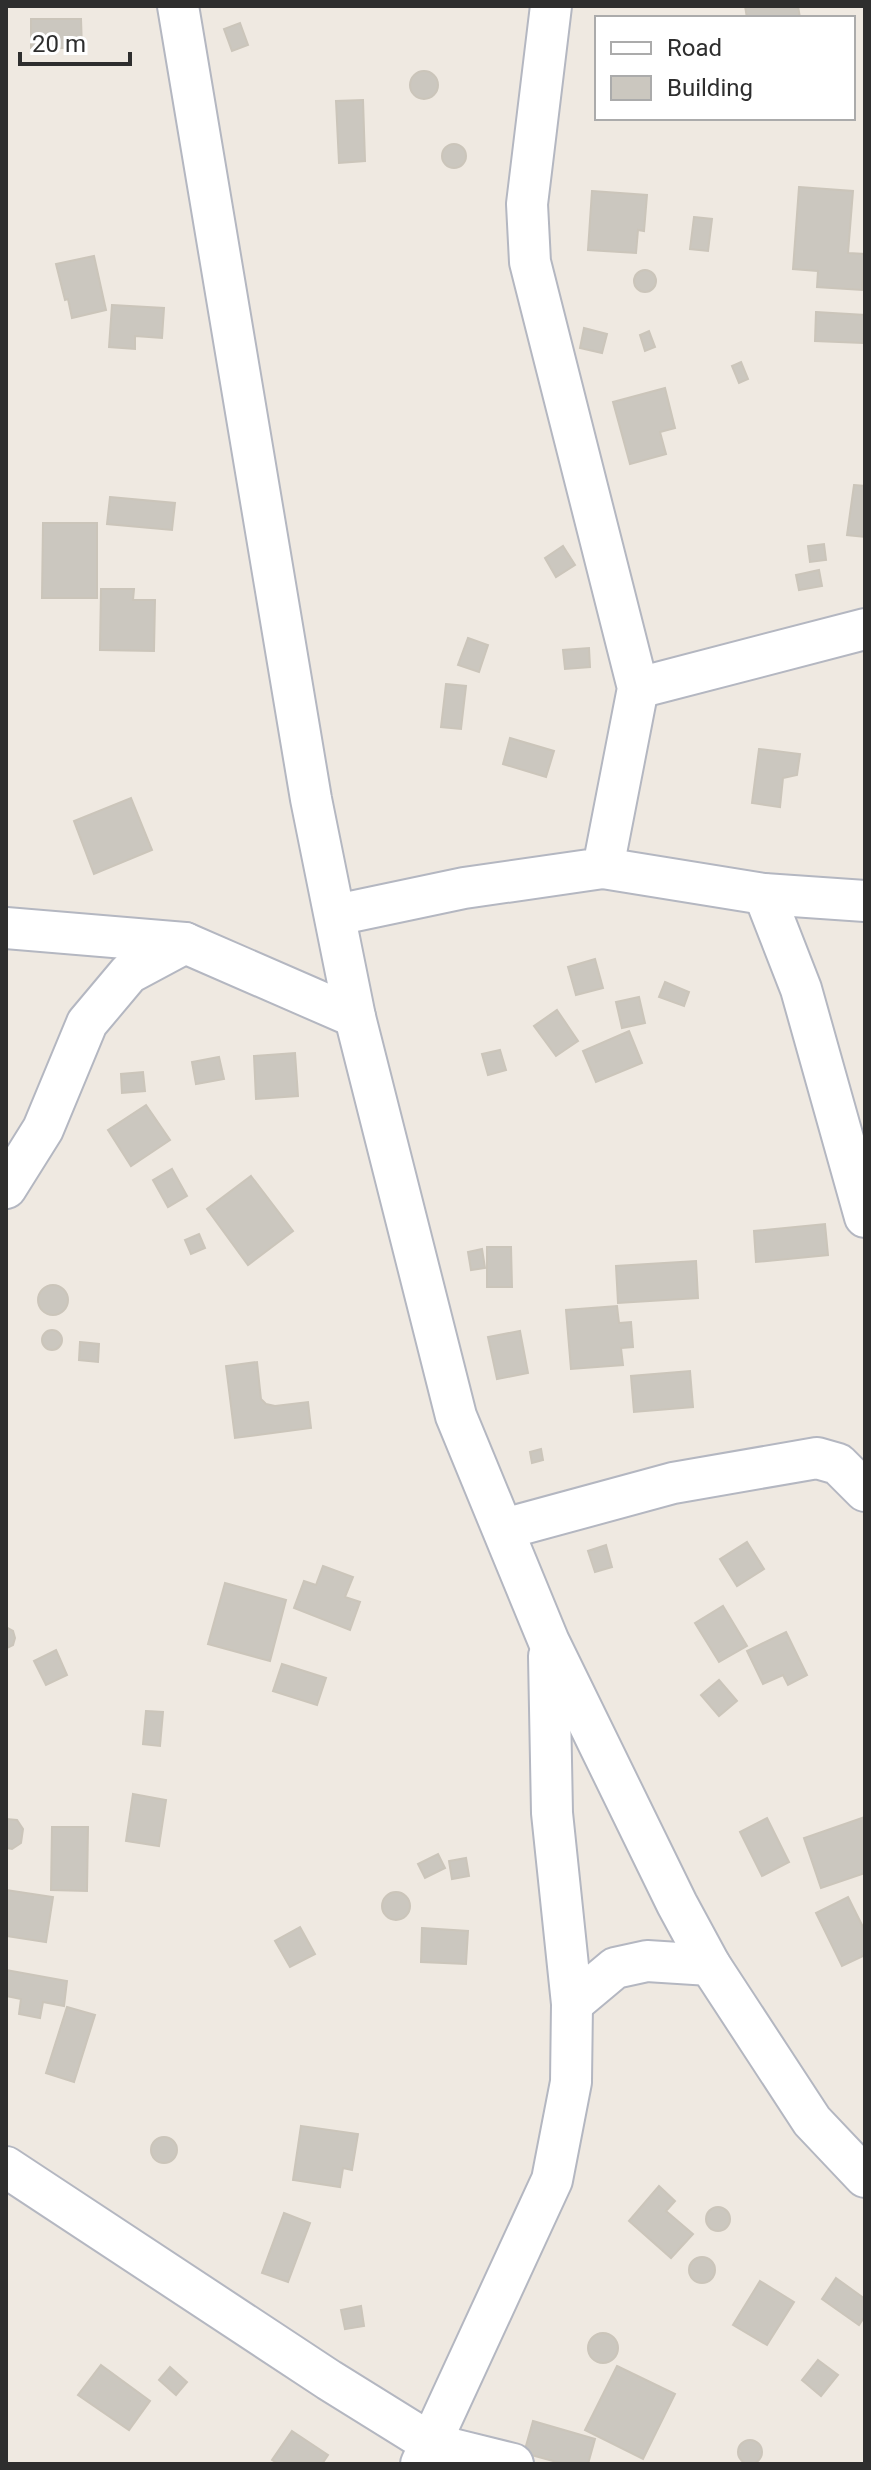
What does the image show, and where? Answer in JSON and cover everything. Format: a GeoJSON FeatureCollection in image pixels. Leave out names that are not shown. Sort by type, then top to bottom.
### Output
{"type":"FeatureCollection","features":[{"type":"Feature","properties":{"kind":"street"},"geometry":{"type":"LineString","coordinates":[[178,6],[311,799],[355,1017],[456,1416],[549,1642],[677,1904],[710,1965],[812,2121],[865,2177]]}},
{"type":"Feature","properties":{"kind":"street"},"geometry":{"type":"LineString","coordinates":[[551,6],[527,204],[530,262],[638,688],[603,868]]}},
{"type":"Feature","properties":{"kind":"street"},"geometry":{"type":"LineString","coordinates":[[638,688],[865,629]]}},
{"type":"Feature","properties":{"kind":"street"},"geometry":{"type":"LineString","coordinates":[[336,915],[464,888],[603,868],[764,894],[865,901]]}},
{"type":"Feature","properties":{"kind":"street"},"geometry":{"type":"LineString","coordinates":[[764,894],[801,989],[865,1217]]}},
{"type":"Feature","properties":{"kind":"street"},"geometry":{"type":"LineString","coordinates":[[6,928],[185,943],[355,1017]]}},
{"type":"Feature","properties":{"kind":"street"},"geometry":{"type":"LineString","coordinates":[[6,1188],[43,1129],[87,1023],[129,973],[185,943]]}},
{"type":"Feature","properties":{"kind":"street"},"geometry":{"type":"LineString","coordinates":[[504,1529],[673,1483],[817,1458],[838,1464],[865,1491]]}},
{"type":"Feature","properties":{"kind":"street"},"geometry":{"type":"LineString","coordinates":[[426,2454],[552,2180],[571,2082],[572,2004],[552,1813],[549,1642]]}},
{"type":"Feature","properties":{"kind":"street"},"geometry":{"type":"LineString","coordinates":[[572,2004],[615,1968],[647,1961],[710,1965]]}},
{"type":"Feature","properties":{"kind":"street"},"geometry":{"type":"LineString","coordinates":[[6,2167],[329,2380],[426,2454],[513,2464]]}},
{"type":"Feature","properties":{"kind":"building"},"geometry":{"type":"Polygon","coordinates":[[[745,6],[798,6],[800,16],[747,16],[745,6]]]}},
{"type":"Feature","properties":{"kind":"building"},"geometry":{"type":"Polygon","coordinates":[[[31,19],[81,19],[82,48],[31,48],[31,19]]]}},
{"type":"Feature","properties":{"kind":"building"},"geometry":{"type":"Polygon","coordinates":[[[240,23],[248,45],[232,51],[224,29],[240,23]]]}},
{"type":"Feature","properties":{"kind":"building"},"geometry":{"type":"Polygon","coordinates":[[[424,71],[434,75],[438,85],[434,95],[424,99],[414,95],[410,85],[414,75],[424,71]]]}},
{"type":"Feature","properties":{"kind":"building"},"geometry":{"type":"Polygon","coordinates":[[[363,100],[365,161],[339,163],[336,101],[363,100]]]}},
{"type":"Feature","properties":{"kind":"building"},"geometry":{"type":"Polygon","coordinates":[[[454,144],[463,147],[466,156],[463,165],[454,168],[445,165],[442,156],[445,147],[454,144]]]}},
{"type":"Feature","properties":{"kind":"building"},"geometry":{"type":"Polygon","coordinates":[[[799,187],[853,191],[848,253],[865,254],[862,290],[817,287],[818,271],[793,269],[799,187]]]}},
{"type":"Feature","properties":{"kind":"building"},"geometry":{"type":"Polygon","coordinates":[[[592,191],[647,195],[644,231],[638,230],[636,253],[588,250],[592,191]]]}},
{"type":"Feature","properties":{"kind":"building"},"geometry":{"type":"Polygon","coordinates":[[[694,217],[712,219],[708,251],[690,249],[694,217]]]}},
{"type":"Feature","properties":{"kind":"building"},"geometry":{"type":"Polygon","coordinates":[[[94,256],[106,310],[72,318],[56,264],[94,256]]]}},
{"type":"Feature","properties":{"kind":"building"},"geometry":{"type":"Polygon","coordinates":[[[645,270],[653,273],[656,281],[653,289],[645,292],[637,289],[634,281],[637,273],[645,270]]]}},
{"type":"Feature","properties":{"kind":"building"},"geometry":{"type":"Polygon","coordinates":[[[112,305],[164,308],[162,338],[135,336],[135,349],[109,347],[112,305]]]}},
{"type":"Feature","properties":{"kind":"building"},"geometry":{"type":"Polygon","coordinates":[[[816,312],[865,315],[863,343],[815,341],[816,312]]]}},
{"type":"Feature","properties":{"kind":"building"},"geometry":{"type":"Polygon","coordinates":[[[584,328],[607,334],[602,353],[580,348],[584,328]]]}},
{"type":"Feature","properties":{"kind":"building"},"geometry":{"type":"Polygon","coordinates":[[[649,331],[655,347],[645,351],[640,335],[649,331]]]}},
{"type":"Feature","properties":{"kind":"building"},"geometry":{"type":"Polygon","coordinates":[[[741,362],[748,379],[739,383],[732,366],[741,362]]]}},
{"type":"Feature","properties":{"kind":"building"},"geometry":{"type":"Polygon","coordinates":[[[665,388],[675,428],[660,432],[666,454],[630,464],[613,402],[665,388]]]}},
{"type":"Feature","properties":{"kind":"building"},"geometry":{"type":"Polygon","coordinates":[[[854,485],[865,486],[865,537],[847,535],[854,485]]]}},
{"type":"Feature","properties":{"kind":"building"},"geometry":{"type":"Polygon","coordinates":[[[110,497],[175,503],[172,530],[107,524],[110,497]]]}},
{"type":"Feature","properties":{"kind":"building"},"geometry":{"type":"Polygon","coordinates":[[[43,523],[97,523],[97,598],[42,598],[43,523]]]}},
{"type":"Feature","properties":{"kind":"building"},"geometry":{"type":"Polygon","coordinates":[[[824,544],[826,560],[810,562],[808,546],[824,544]]]}},
{"type":"Feature","properties":{"kind":"building"},"geometry":{"type":"Polygon","coordinates":[[[563,546],[575,565],[556,577],[545,558],[563,546]]]}},
{"type":"Feature","properties":{"kind":"building"},"geometry":{"type":"Polygon","coordinates":[[[819,570],[822,586],[799,590],[796,575],[819,570]]]}},
{"type":"Feature","properties":{"kind":"building"},"geometry":{"type":"Polygon","coordinates":[[[101,589],[134,589],[133,600],[155,600],[154,651],[100,650],[101,589]]]}},
{"type":"Feature","properties":{"kind":"building"},"geometry":{"type":"Polygon","coordinates":[[[468,638],[488,645],[479,672],[458,665],[468,638]]]}},
{"type":"Feature","properties":{"kind":"building"},"geometry":{"type":"Polygon","coordinates":[[[589,648],[590,667],[565,669],[563,650],[589,648]]]}},
{"type":"Feature","properties":{"kind":"building"},"geometry":{"type":"Polygon","coordinates":[[[446,684],[466,686],[461,729],[441,727],[446,684]]]}},
{"type":"Feature","properties":{"kind":"building"},"geometry":{"type":"Polygon","coordinates":[[[510,738],[554,751],[546,777],[503,764],[510,738]]]}},
{"type":"Feature","properties":{"kind":"building"},"geometry":{"type":"Polygon","coordinates":[[[759,749],[800,754],[797,775],[783,778],[780,807],[752,803],[759,749]]]}},
{"type":"Feature","properties":{"kind":"building"},"geometry":{"type":"Polygon","coordinates":[[[131,798],[152,850],[94,874],[74,821],[131,798]]]}},
{"type":"Feature","properties":{"kind":"building"},"geometry":{"type":"Polygon","coordinates":[[[595,959],[603,988],[576,995],[568,967],[595,959]]]}},
{"type":"Feature","properties":{"kind":"building"},"geometry":{"type":"Polygon","coordinates":[[[665,982],[689,992],[684,1006],[659,997],[665,982]]]}},
{"type":"Feature","properties":{"kind":"building"},"geometry":{"type":"Polygon","coordinates":[[[639,997],[645,1023],[622,1028],[616,1002],[639,997]]]}},
{"type":"Feature","properties":{"kind":"building"},"geometry":{"type":"Polygon","coordinates":[[[557,1010],[578,1041],[556,1056],[534,1026],[557,1010]]]}},
{"type":"Feature","properties":{"kind":"building"},"geometry":{"type":"Polygon","coordinates":[[[629,1031],[642,1063],[596,1082],[583,1051],[629,1031]]]}},
{"type":"Feature","properties":{"kind":"building"},"geometry":{"type":"Polygon","coordinates":[[[500,1050],[506,1070],[488,1075],[482,1054],[500,1050]]]}},
{"type":"Feature","properties":{"kind":"building"},"geometry":{"type":"Polygon","coordinates":[[[295,1053],[298,1096],[256,1099],[254,1056],[295,1053]]]}},
{"type":"Feature","properties":{"kind":"building"},"geometry":{"type":"Polygon","coordinates":[[[219,1057],[224,1079],[196,1084],[192,1062],[219,1057]]]}},
{"type":"Feature","properties":{"kind":"building"},"geometry":{"type":"Polygon","coordinates":[[[143,1072],[145,1091],[122,1093],[121,1074],[143,1072]]]}},
{"type":"Feature","properties":{"kind":"building"},"geometry":{"type":"Polygon","coordinates":[[[146,1105],[170,1140],[131,1166],[108,1130],[146,1105]]]}},
{"type":"Feature","properties":{"kind":"building"},"geometry":{"type":"Polygon","coordinates":[[[172,1169],[187,1196],[168,1207],[153,1180],[172,1169]]]}},
{"type":"Feature","properties":{"kind":"building"},"geometry":{"type":"Polygon","coordinates":[[[251,1176],[293,1231],[248,1265],[207,1209],[251,1176]]]}},
{"type":"Feature","properties":{"kind":"building"},"geometry":{"type":"Polygon","coordinates":[[[825,1224],[828,1255],[756,1262],[754,1231],[825,1224]]]}},
{"type":"Feature","properties":{"kind":"building"},"geometry":{"type":"Polygon","coordinates":[[[199,1234],[205,1248],[191,1254],[185,1240],[199,1234]]]}},
{"type":"Feature","properties":{"kind":"building"},"geometry":{"type":"Polygon","coordinates":[[[487,1247],[511,1247],[512,1287],[487,1287],[487,1247]]]}},
{"type":"Feature","properties":{"kind":"building"},"geometry":{"type":"Polygon","coordinates":[[[482,1249],[485,1268],[471,1270],[468,1252],[482,1249]]]}},
{"type":"Feature","properties":{"kind":"building"},"geometry":{"type":"Polygon","coordinates":[[[696,1261],[698,1298],[618,1303],[616,1266],[696,1261]]]}},
{"type":"Feature","properties":{"kind":"building"},"geometry":{"type":"Polygon","coordinates":[[[53,1285],[64,1289],[68,1300],[64,1311],[53,1315],[42,1311],[38,1300],[42,1289],[53,1285]]]}},
{"type":"Feature","properties":{"kind":"building"},"geometry":{"type":"Polygon","coordinates":[[[617,1306],[619,1323],[631,1322],[633,1347],[621,1348],[623,1365],[571,1369],[566,1310],[617,1306]]]}},
{"type":"Feature","properties":{"kind":"building"},"geometry":{"type":"Polygon","coordinates":[[[52,1330],[59,1333],[62,1340],[59,1347],[52,1350],[45,1347],[42,1340],[45,1333],[52,1330]]]}},
{"type":"Feature","properties":{"kind":"building"},"geometry":{"type":"Polygon","coordinates":[[[520,1331],[528,1373],[497,1379],[488,1337],[520,1331]]]}},
{"type":"Feature","properties":{"kind":"building"},"geometry":{"type":"Polygon","coordinates":[[[80,1342],[99,1344],[98,1362],[79,1360],[80,1342]]]}},
{"type":"Feature","properties":{"kind":"building"},"geometry":{"type":"Polygon","coordinates":[[[257,1362],[261,1399],[275,1406],[308,1402],[311,1428],[235,1438],[226,1366],[257,1362]]]}},
{"type":"Feature","properties":{"kind":"building"},"geometry":{"type":"Polygon","coordinates":[[[690,1371],[693,1407],[634,1412],[631,1376],[690,1371]]]}},
{"type":"Feature","properties":{"kind":"building"},"geometry":{"type":"Polygon","coordinates":[[[541,1449],[543,1460],[532,1463],[530,1452],[541,1449]]]}},
{"type":"Feature","properties":{"kind":"building"},"geometry":{"type":"Polygon","coordinates":[[[747,1542],[764,1569],[737,1586],[720,1559],[747,1542]]]}},
{"type":"Feature","properties":{"kind":"building"},"geometry":{"type":"Polygon","coordinates":[[[606,1545],[612,1567],[595,1572],[588,1551],[606,1545]]]}},
{"type":"Feature","properties":{"kind":"building"},"geometry":{"type":"Polygon","coordinates":[[[323,1566],[353,1577],[345,1597],[360,1602],[350,1630],[294,1608],[304,1581],[316,1585],[323,1566]]]}},
{"type":"Feature","properties":{"kind":"building"},"geometry":{"type":"Polygon","coordinates":[[[225,1583],[286,1600],[270,1661],[208,1644],[225,1583]]]}},
{"type":"Feature","properties":{"kind":"building"},"geometry":{"type":"Polygon","coordinates":[[[723,1606],[747,1646],[719,1662],[695,1623],[723,1606]]]}},
{"type":"Feature","properties":{"kind":"building"},"geometry":{"type":"Polygon","coordinates":[[[6,1627],[13,1631],[15,1638],[13,1645],[7,1648],[6,1627]]]}},
{"type":"Feature","properties":{"kind":"building"},"geometry":{"type":"Polygon","coordinates":[[[786,1632],[807,1675],[788,1685],[783,1675],[763,1684],[747,1651],[786,1632]]]}},
{"type":"Feature","properties":{"kind":"building"},"geometry":{"type":"Polygon","coordinates":[[[56,1650],[67,1675],[46,1685],[34,1661],[56,1650]]]}},
{"type":"Feature","properties":{"kind":"building"},"geometry":{"type":"Polygon","coordinates":[[[282,1664],[326,1678],[317,1705],[273,1691],[282,1664]]]}},
{"type":"Feature","properties":{"kind":"building"},"geometry":{"type":"Polygon","coordinates":[[[719,1680],[737,1701],[719,1716],[701,1695],[719,1680]]]}},
{"type":"Feature","properties":{"kind":"building"},"geometry":{"type":"Polygon","coordinates":[[[146,1711],[163,1712],[160,1746],[143,1744],[146,1711]]]}},
{"type":"Feature","properties":{"kind":"building"},"geometry":{"type":"Polygon","coordinates":[[[133,1794],[166,1800],[159,1846],[126,1841],[133,1794]]]}},
{"type":"Feature","properties":{"kind":"building"},"geometry":{"type":"Polygon","coordinates":[[[865,1817],[865,1873],[821,1888],[804,1838],[865,1817]]]}},
{"type":"Feature","properties":{"kind":"building"},"geometry":{"type":"Polygon","coordinates":[[[767,1818],[789,1862],[762,1876],[740,1832],[767,1818]]]}},
{"type":"Feature","properties":{"kind":"building"},"geometry":{"type":"Polygon","coordinates":[[[6,1819],[17,1820],[23,1829],[21,1843],[12,1849],[6,1848],[6,1819]]]}},
{"type":"Feature","properties":{"kind":"building"},"geometry":{"type":"Polygon","coordinates":[[[52,1827],[88,1827],[87,1891],[51,1890],[52,1827]]]}},
{"type":"Feature","properties":{"kind":"building"},"geometry":{"type":"Polygon","coordinates":[[[438,1854],[445,1868],[425,1878],[418,1864],[438,1854]]]}},
{"type":"Feature","properties":{"kind":"building"},"geometry":{"type":"Polygon","coordinates":[[[466,1858],[469,1876],[452,1879],[449,1861],[466,1858]]]}},
{"type":"Feature","properties":{"kind":"building"},"geometry":{"type":"Polygon","coordinates":[[[6,1890],[53,1897],[46,1942],[6,1936],[6,1890]]]}},
{"type":"Feature","properties":{"kind":"building"},"geometry":{"type":"Polygon","coordinates":[[[396,1892],[406,1896],[410,1906],[406,1916],[396,1920],[386,1916],[382,1906],[386,1896],[396,1892]]]}},
{"type":"Feature","properties":{"kind":"building"},"geometry":{"type":"Polygon","coordinates":[[[848,1897],[865,1931],[865,1955],[842,1966],[816,1913],[848,1897]]]}},
{"type":"Feature","properties":{"kind":"building"},"geometry":{"type":"Polygon","coordinates":[[[300,1927],[315,1954],[290,1967],[275,1941],[300,1927]]]}},
{"type":"Feature","properties":{"kind":"building"},"geometry":{"type":"Polygon","coordinates":[[[422,1928],[468,1931],[466,1964],[421,1962],[422,1928]]]}},
{"type":"Feature","properties":{"kind":"building"},"geometry":{"type":"Polygon","coordinates":[[[6,1970],[67,1981],[64,2006],[43,2002],[40,2018],[19,2014],[21,1999],[6,1996],[6,1970]]]}},
{"type":"Feature","properties":{"kind":"building"},"geometry":{"type":"Polygon","coordinates":[[[67,2007],[95,2015],[74,2082],[46,2073],[67,2007]]]}},
{"type":"Feature","properties":{"kind":"building"},"geometry":{"type":"Polygon","coordinates":[[[301,2126],[358,2134],[352,2170],[343,2168],[340,2187],[293,2180],[301,2126]]]}},
{"type":"Feature","properties":{"kind":"building"},"geometry":{"type":"Polygon","coordinates":[[[164,2137],[173,2141],[177,2150],[173,2159],[164,2163],[155,2159],[151,2150],[155,2141],[164,2137]]]}},
{"type":"Feature","properties":{"kind":"building"},"geometry":{"type":"Polygon","coordinates":[[[659,2186],[675,2201],[666,2211],[693,2234],[671,2258],[629,2221],[659,2186]]]}},
{"type":"Feature","properties":{"kind":"building"},"geometry":{"type":"Polygon","coordinates":[[[718,2207],[727,2210],[730,2219],[727,2228],[718,2231],[709,2228],[706,2219],[709,2210],[718,2207]]]}},
{"type":"Feature","properties":{"kind":"building"},"geometry":{"type":"Polygon","coordinates":[[[284,2213],[310,2223],[288,2282],[262,2273],[284,2213]]]}},
{"type":"Feature","properties":{"kind":"building"},"geometry":{"type":"Polygon","coordinates":[[[702,2257],[711,2261],[715,2270],[711,2279],[702,2283],[693,2279],[689,2270],[693,2261],[702,2257]]]}},
{"type":"Feature","properties":{"kind":"building"},"geometry":{"type":"Polygon","coordinates":[[[836,2278],[865,2299],[865,2316],[859,2325],[822,2299],[836,2278]]]}},
{"type":"Feature","properties":{"kind":"building"},"geometry":{"type":"Polygon","coordinates":[[[760,2281],[794,2302],[767,2345],[733,2325],[760,2281]]]}},
{"type":"Feature","properties":{"kind":"building"},"geometry":{"type":"Polygon","coordinates":[[[361,2306],[364,2326],[345,2329],[341,2310],[361,2306]]]}},
{"type":"Feature","properties":{"kind":"building"},"geometry":{"type":"Polygon","coordinates":[[[603,2333],[614,2337],[618,2348],[614,2359],[603,2363],[592,2359],[588,2348],[592,2337],[603,2333]]]}},
{"type":"Feature","properties":{"kind":"building"},"geometry":{"type":"Polygon","coordinates":[[[818,2360],[838,2375],[821,2396],[802,2380],[818,2360]]]}},
{"type":"Feature","properties":{"kind":"building"},"geometry":{"type":"Polygon","coordinates":[[[101,2365],[150,2401],[129,2430],[78,2395],[101,2365]]]}},
{"type":"Feature","properties":{"kind":"building"},"geometry":{"type":"Polygon","coordinates":[[[617,2366],[675,2394],[643,2459],[585,2430],[617,2366]]]}},
{"type":"Feature","properties":{"kind":"building"},"geometry":{"type":"Polygon","coordinates":[[[170,2367],[187,2382],[176,2395],[159,2380],[170,2367]]]}},
{"type":"Feature","properties":{"kind":"building"},"geometry":{"type":"Polygon","coordinates":[[[533,2421],[595,2439],[588,2464],[564,2464],[524,2453],[533,2421]]]}},
{"type":"Feature","properties":{"kind":"building"},"geometry":{"type":"Polygon","coordinates":[[[292,2431],[328,2455],[322,2464],[279,2464],[272,2460],[292,2431]]]}},
{"type":"Feature","properties":{"kind":"building"},"geometry":{"type":"Polygon","coordinates":[[[750,2440],[761,2447],[762,2452],[755,2463],[750,2464],[739,2457],[738,2452],[745,2441],[750,2440]]]}}]}
